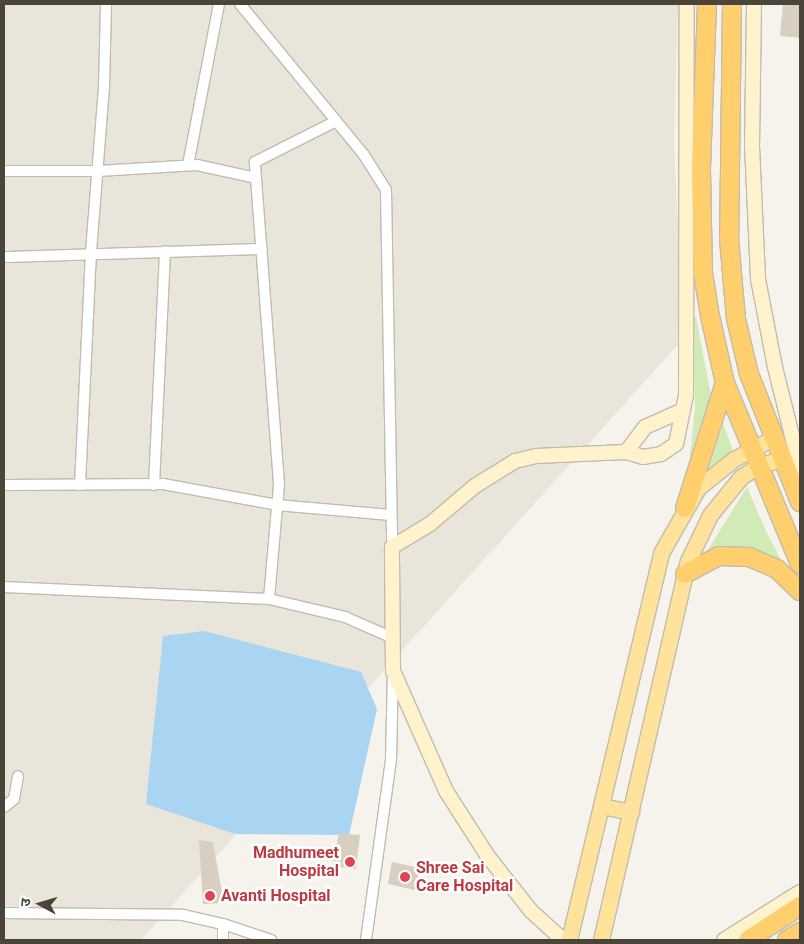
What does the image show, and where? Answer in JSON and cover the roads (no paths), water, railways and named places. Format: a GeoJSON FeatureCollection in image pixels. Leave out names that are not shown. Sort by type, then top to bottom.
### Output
{"type":"FeatureCollection","features":[{"type":"Feature","properties":{"kind":"highway"},"geometry":{"type":"LineString","coordinates":[[707,4],[701,171],[703,273],[710,316],[726,383],[754,458],[800,564]]}},
{"type":"Feature","properties":{"kind":"highway"},"geometry":{"type":"LineString","coordinates":[[732,4],[729,230],[736,319],[749,374],[781,459],[800,502]]}},
{"type":"Feature","properties":{"kind":"highway"},"geometry":{"type":"LineString","coordinates":[[685,508],[726,383]]}},
{"type":"Feature","properties":{"kind":"highway"},"geometry":{"type":"LineString","coordinates":[[685,574],[718,556],[749,557],[777,569],[800,591]]}},
{"type":"Feature","properties":{"kind":"highway"},"geometry":{"type":"LineString","coordinates":[[748,940],[800,906]]}},
{"type":"Feature","properties":{"kind":"highway"},"geometry":{"type":"LineString","coordinates":[[787,940],[800,932]]}},
{"type":"Feature","properties":{"kind":"main road"},"geometry":{"type":"LineString","coordinates":[[601,940],[685,574],[710,515],[754,458],[773,438]]}},
{"type":"Feature","properties":{"kind":"main road"},"geometry":{"type":"LineString","coordinates":[[569,940],[661,553],[685,508],[706,481],[754,458],[781,459]]}},
{"type":"Feature","properties":{"kind":"main road"},"geometry":{"type":"LineString","coordinates":[[601,806],[631,812]]}},
{"type":"Feature","properties":{"kind":"street"},"geometry":{"type":"LineString","coordinates":[[80,485],[91,252],[104,87],[106,4]]}},
{"type":"Feature","properties":{"kind":"street"},"geometry":{"type":"LineString","coordinates":[[188,165],[219,4]]}},
{"type":"Feature","properties":{"kind":"street"},"geometry":{"type":"LineString","coordinates":[[240,4],[336,121],[386,190],[393,638],[391,759],[366,940]]}},
{"type":"Feature","properties":{"kind":"street"},"geometry":{"type":"LineString","coordinates":[[392,547],[430,524],[475,486],[515,460],[536,456],[626,452],[642,457],[661,454],[676,444],[681,429],[681,411],[686,395],[687,4]]}},
{"type":"Feature","properties":{"kind":"street"},"geometry":{"type":"LineString","coordinates":[[754,4],[752,146],[758,280],[774,367],[800,468]]}},
{"type":"Feature","properties":{"kind":"street"},"geometry":{"type":"LineString","coordinates":[[269,599],[280,484],[255,162],[336,121]]}},
{"type":"Feature","properties":{"kind":"street"},"geometry":{"type":"LineString","coordinates":[[4,171],[98,171],[188,165],[256,178]]}},
{"type":"Feature","properties":{"kind":"street"},"geometry":{"type":"LineString","coordinates":[[4,257],[91,252],[262,249]]}},
{"type":"Feature","properties":{"kind":"street"},"geometry":{"type":"LineString","coordinates":[[154,485],[165,251]]}},
{"type":"Feature","properties":{"kind":"street"},"geometry":{"type":"LineString","coordinates":[[626,452],[645,427],[681,411]]}},
{"type":"Feature","properties":{"kind":"street"},"geometry":{"type":"LineString","coordinates":[[4,485],[154,485],[278,504],[391,515]]}},
{"type":"Feature","properties":{"kind":"street"},"geometry":{"type":"LineString","coordinates":[[4,587],[269,599],[345,617],[393,638]]}},
{"type":"Feature","properties":{"kind":"street"},"geometry":{"type":"LineString","coordinates":[[392,671],[451,799],[487,855],[531,911],[563,940]]}},
{"type":"Feature","properties":{"kind":"street"},"geometry":{"type":"LineString","coordinates":[[4,806],[14,799],[18,776]]}},
{"type":"Feature","properties":{"kind":"street"},"geometry":{"type":"LineString","coordinates":[[724,940],[800,892]]}},
{"type":"Feature","properties":{"kind":"street"},"geometry":{"type":"LineString","coordinates":[[4,913],[183,915],[223,924],[271,940]]}},
{"type":"Feature","properties":{"kind":"street"},"geometry":{"type":"LineString","coordinates":[[223,924],[223,940]]}},
{"type":"Feature","properties":{"kind":"water"},"geometry":{"type":"Polygon","coordinates":[[[204,631],[361,672],[377,709],[349,835],[235,834],[146,804],[163,636],[204,631]]]}},
{"type":"Feature","properties":{"kind":"place","name":"Madhumeet Hospital"},"geometry":{"type":"Point","coordinates":[350,862]}},
{"type":"Feature","properties":{"kind":"place","name":"Shree Sai Care Hospital"},"geometry":{"type":"Point","coordinates":[405,877]}},
{"type":"Feature","properties":{"kind":"place","name":"Avanti Hospital"},"geometry":{"type":"Point","coordinates":[210,896]}}]}
